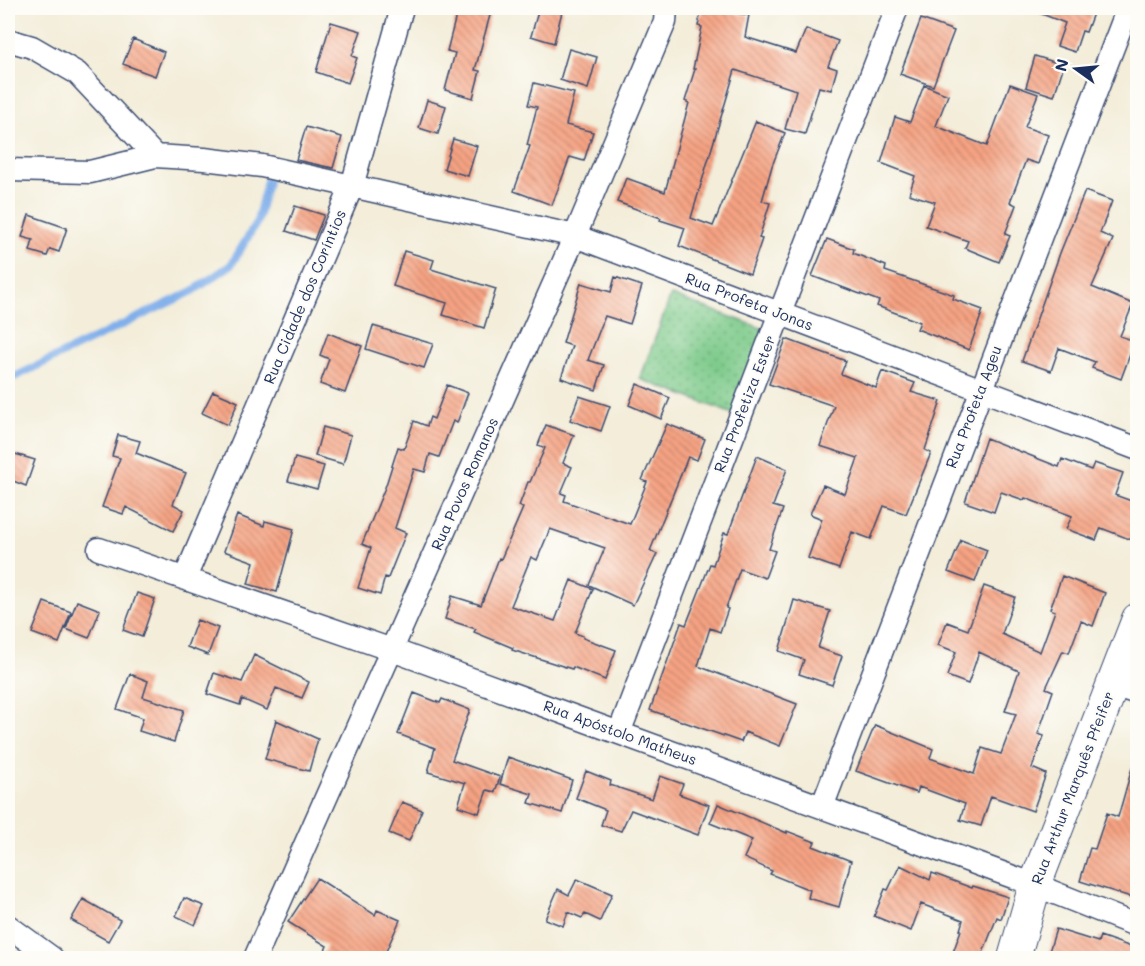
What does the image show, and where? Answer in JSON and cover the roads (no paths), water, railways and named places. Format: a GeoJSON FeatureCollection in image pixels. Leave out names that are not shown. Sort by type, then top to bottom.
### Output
{"type":"FeatureCollection","features":[{"type":"Feature","properties":{"kind":"street","name":"Rua Cidade dos Coríntios"},"geometry":{"type":"LineString","coordinates":[[185,578],[352,186],[402,8]]}},
{"type":"Feature","properties":{"kind":"street","name":"Rua Povos Romanos"},"geometry":{"type":"LineString","coordinates":[[255,958],[575,236],[665,22],[666,8]]}},
{"type":"Feature","properties":{"kind":"street","name":"Rua Profetiza Ester"},"geometry":{"type":"LineString","coordinates":[[619,733],[897,8]]}},
{"type":"Feature","properties":{"kind":"street","name":"Rua Profeta Ageu"},"geometry":{"type":"LineString","coordinates":[[822,807],[1128,8]]}},
{"type":"Feature","properties":{"kind":"street"},"geometry":{"type":"LineString","coordinates":[[8,40],[32,47],[77,73],[155,156]]}},
{"type":"Feature","properties":{"kind":"street","name":"Rua Profeta Jonas"},"geometry":{"type":"LineString","coordinates":[[8,170],[90,172],[155,156],[204,159],[261,166],[575,236],[1137,449]]}},
{"type":"Feature","properties":{"kind":"street","name":"Rua Apóstolo Matheus"},"geometry":{"type":"LineString","coordinates":[[99,549],[392,650],[1035,885],[1137,926]]}},
{"type":"Feature","properties":{"kind":"street","name":"Rua Arthur Marquês Pfeifer"},"geometry":{"type":"LineString","coordinates":[[1014,958],[1035,885],[1125,689],[1137,619]]}},
{"type":"Feature","properties":{"kind":"street"},"geometry":{"type":"LineString","coordinates":[[8,926],[52,958]]}},
{"type":"Feature","properties":{"kind":"waterway"},"geometry":{"type":"LineString","coordinates":[[8,380],[193,291],[231,265],[257,222],[267,181]]}}]}
